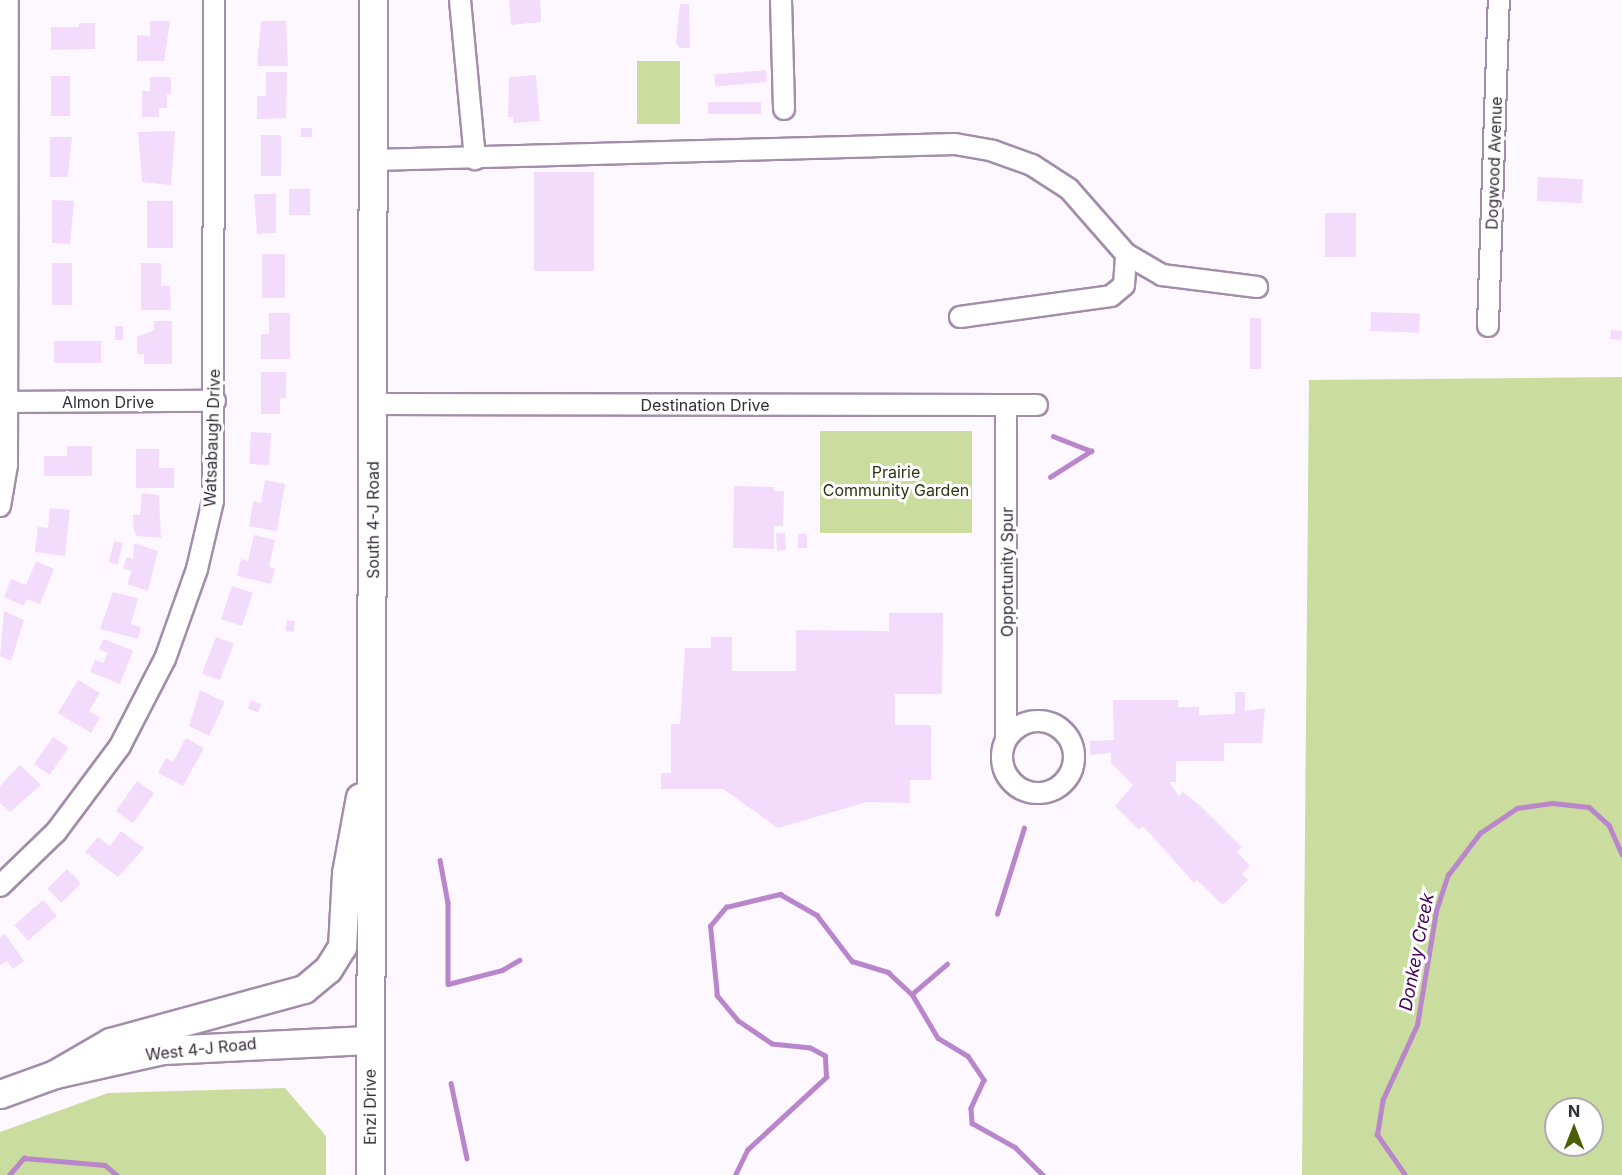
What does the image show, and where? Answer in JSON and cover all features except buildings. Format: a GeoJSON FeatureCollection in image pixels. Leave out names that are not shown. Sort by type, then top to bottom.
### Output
{"type":"FeatureCollection","features":[{"type":"Feature","properties":{"kind":"main road","name":"South 4-J Road"},"geometry":{"type":"LineString","coordinates":[[370,1040],[373,728],[373,0]]}},
{"type":"Feature","properties":{"kind":"main road"},"geometry":{"type":"LineString","coordinates":[[56,1074],[110,1042],[304,989],[328,969],[342,947],[346,873],[373,728]]}},
{"type":"Feature","properties":{"kind":"main road","name":"West 4-J Road"},"geometry":{"type":"LineString","coordinates":[[0,1094],[56,1074],[162,1050],[370,1040]]}},
{"type":"Feature","properties":{"kind":"main road","name":"Enzi Drive"},"geometry":{"type":"LineString","coordinates":[[370,1040],[370,1175]]}},
{"type":"Feature","properties":{"kind":"street"},"geometry":{"type":"LineString","coordinates":[[0,506],[7,465],[4,402],[8,0]]}},
{"type":"Feature","properties":{"kind":"street","name":"Watsabaugh Drive"},"geometry":{"type":"LineString","coordinates":[[0,886],[56,832],[120,746],[165,659],[198,569],[213,501],[216,401],[214,0]]}},
{"type":"Feature","properties":{"kind":"street"},"geometry":{"type":"LineString","coordinates":[[460,0],[475,159]]}},
{"type":"Feature","properties":{"kind":"street"},"geometry":{"type":"LineString","coordinates":[[781,0],[784,109]]}},
{"type":"Feature","properties":{"kind":"street","name":"Dogwood Avenue"},"geometry":{"type":"LineString","coordinates":[[1488,326],[1499,0]]}},
{"type":"Feature","properties":{"kind":"street"},"geometry":{"type":"LineString","coordinates":[[374,160],[475,159],[681,149],[955,144],[993,151],[1032,165],[1069,189],[1126,254],[1162,275],[1257,287]]}},
{"type":"Feature","properties":{"kind":"street"},"geometry":{"type":"LineString","coordinates":[[960,317],[1111,296],[1124,285],[1126,254]]}},
{"type":"Feature","properties":{"kind":"street","name":"Almon Drive"},"geometry":{"type":"LineString","coordinates":[[4,402],[216,401]]}},
{"type":"Feature","properties":{"kind":"street","name":"Destination Drive"},"geometry":{"type":"LineString","coordinates":[[373,404],[1037,405]]}},
{"type":"Feature","properties":{"kind":"street","name":"Opportunity Spur"},"geometry":{"type":"LineString","coordinates":[[1006,405],[1006,739]]}},
{"type":"Feature","properties":{"kind":"green space"},"geometry":{"type":"Polygon","coordinates":[[[637,61],[680,61],[680,124],[637,124],[637,61]]]}},
{"type":"Feature","properties":{"kind":"green space"},"geometry":{"type":"Polygon","coordinates":[[[1622,377],[1622,1175],[1302,1175],[1309,380],[1622,377]]]}},
{"type":"Feature","properties":{"kind":"green space","name":"Prairie Community Garden"},"geometry":{"type":"Polygon","coordinates":[[[820,431],[972,431],[972,533],[820,533],[820,431]]]}},
{"type":"Feature","properties":{"kind":"green space"},"geometry":{"type":"Polygon","coordinates":[[[285,1088],[326,1136],[326,1175],[0,1175],[0,1132],[108,1093],[285,1088]]]}},
{"type":"Feature","properties":{"kind":"waterway"},"geometry":{"type":"LineString","coordinates":[[1053,436],[1091,451]]}},
{"type":"Feature","properties":{"kind":"waterway"},"geometry":{"type":"LineString","coordinates":[[1050,477],[1091,451]]}},
{"type":"Feature","properties":{"kind":"waterway","name":"Donkey Creek"},"geometry":{"type":"LineString","coordinates":[[1405,1175],[1377,1135],[1383,1099],[1417,1025],[1436,911],[1448,875],[1480,833],[1517,808],[1552,803],[1589,807],[1609,825],[1622,854]]}},
{"type":"Feature","properties":{"kind":"waterway"},"geometry":{"type":"LineString","coordinates":[[997,914],[1024,828]]}},
{"type":"Feature","properties":{"kind":"waterway"},"geometry":{"type":"LineString","coordinates":[[440,860],[448,903],[448,984],[502,970],[519,960]]}},
{"type":"Feature","properties":{"kind":"waterway","name":"Donkey Creek"},"geometry":{"type":"LineString","coordinates":[[735,1175],[747,1150],[826,1077],[825,1056],[810,1048],[772,1044],[738,1021],[717,996],[710,926],[726,907],[780,894],[817,915],[852,961],[888,972],[912,994],[938,1038],[968,1056],[984,1080],[971,1108],[972,1123],[1015,1147],[1043,1175]]}},
{"type":"Feature","properties":{"kind":"waterway"},"geometry":{"type":"LineString","coordinates":[[912,994],[947,964]]}},
{"type":"Feature","properties":{"kind":"waterway"},"geometry":{"type":"LineString","coordinates":[[451,1083],[467,1158]]}},
{"type":"Feature","properties":{"kind":"waterway","name":"Donkey Creek"},"geometry":{"type":"LineString","coordinates":[[9,1175],[24,1158],[105,1165],[117,1175]]}}]}
